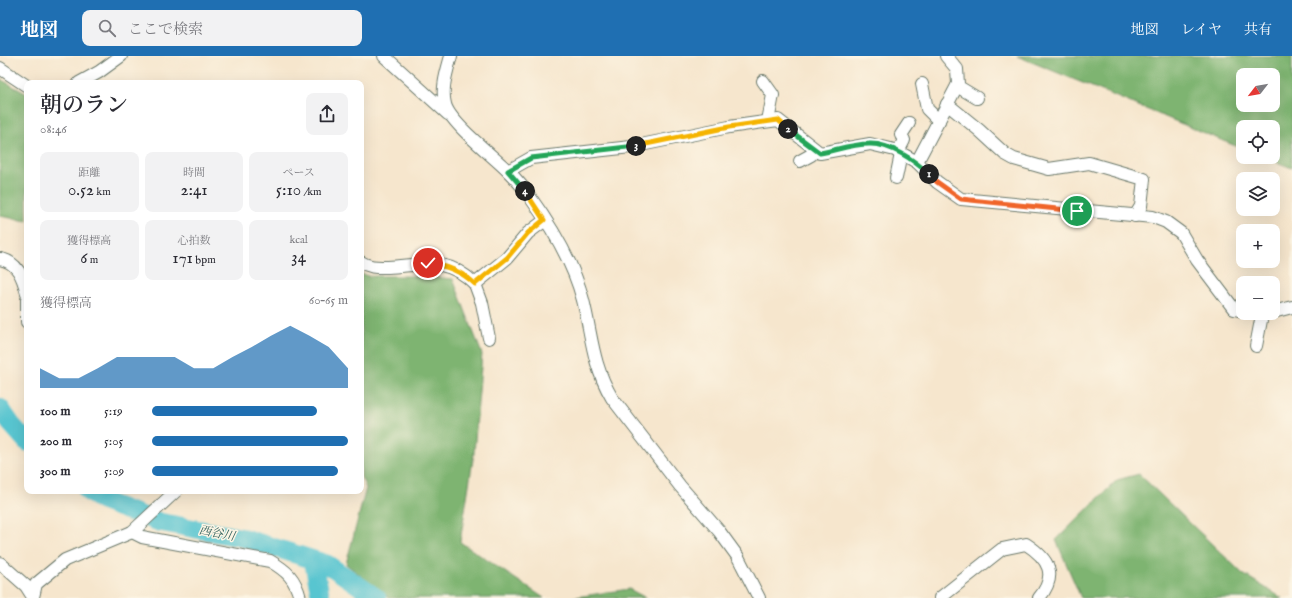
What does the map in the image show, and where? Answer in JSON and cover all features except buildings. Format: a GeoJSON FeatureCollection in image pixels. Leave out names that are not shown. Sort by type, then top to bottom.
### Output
{"type":"FeatureCollection","features":[{"type":"Feature","properties":{"kind":"street"},"geometry":{"type":"LineString","coordinates":[[85,80],[100,72],[121,56]]}},
{"type":"Feature","properties":{"kind":"street"},"geometry":{"type":"LineString","coordinates":[[451,56],[443,86],[445,105],[453,118]]}},
{"type":"Feature","properties":{"kind":"street"},"geometry":{"type":"LineString","coordinates":[[917,162],[958,86],[957,69],[946,56]]}},
{"type":"Feature","properties":{"kind":"street"},"geometry":{"type":"LineString","coordinates":[[391,59],[508,171],[530,197],[575,276],[583,300],[593,355],[602,380],[612,398],[738,557],[759,598]]}},
{"type":"Feature","properties":{"kind":"street"},"geometry":{"type":"LineString","coordinates":[[0,68],[24,84]]}},
{"type":"Feature","properties":{"kind":"street"},"geometry":{"type":"LineString","coordinates":[[763,81],[773,96],[768,122]]}},
{"type":"Feature","properties":{"kind":"street"},"geometry":{"type":"LineString","coordinates":[[922,84],[927,109],[939,121]]}},
{"type":"Feature","properties":{"kind":"street"},"geometry":{"type":"LineString","coordinates":[[958,86],[977,98]]}},
{"type":"Feature","properties":{"kind":"street"},"geometry":{"type":"LineString","coordinates":[[947,104],[979,130],[1005,154],[1014,158],[1049,169],[1089,163],[1144,179],[1141,206],[1135,216]]}},
{"type":"Feature","properties":{"kind":"street"},"geometry":{"type":"LineString","coordinates":[[508,171],[531,158],[631,147],[729,127],[778,120],[820,153],[870,144],[899,153],[917,162],[937,182],[961,199],[1153,217],[1166,222],[1181,233],[1197,260],[1220,292],[1236,309]]}},
{"type":"Feature","properties":{"kind":"street"},"geometry":{"type":"LineString","coordinates":[[896,178],[899,153],[904,140],[901,135],[908,123]]}},
{"type":"Feature","properties":{"kind":"street"},"geometry":{"type":"LineString","coordinates":[[800,161],[811,155],[814,149]]}},
{"type":"Feature","properties":{"kind":"street"},"geometry":{"type":"LineString","coordinates":[[475,284],[507,258],[528,233],[544,220]]}},
{"type":"Feature","properties":{"kind":"street"},"geometry":{"type":"LineString","coordinates":[[0,259],[16,266],[24,279]]}},
{"type":"Feature","properties":{"kind":"street"},"geometry":{"type":"LineString","coordinates":[[364,264],[368,266],[381,267],[428,263],[443,265],[464,274],[475,284],[482,303],[489,338]]}},
{"type":"Feature","properties":{"kind":"street"},"geometry":{"type":"LineString","coordinates":[[1280,310],[1292,307]]}},
{"type":"Feature","properties":{"kind":"street"},"geometry":{"type":"LineString","coordinates":[[1256,346],[1263,320]]}},
{"type":"Feature","properties":{"kind":"street"},"geometry":{"type":"LineString","coordinates":[[31,598],[36,584],[65,560],[132,532],[173,494]]}},
{"type":"Feature","properties":{"kind":"street"},"geometry":{"type":"LineString","coordinates":[[132,532],[142,537],[270,561],[283,570],[297,585],[300,598]]}},
{"type":"Feature","properties":{"kind":"street"},"geometry":{"type":"LineString","coordinates":[[940,598],[1002,549],[1026,544],[1047,562],[1049,576],[1048,587],[1038,598]]}},
{"type":"Feature","properties":{"kind":"street"},"geometry":{"type":"LineString","coordinates":[[0,563],[26,586],[31,598]]}},
{"type":"Feature","properties":{"kind":"green space"},"geometry":{"type":"Polygon","coordinates":[[[1017,56],[1292,56],[1292,168],[1280,163],[1280,120],[1236,120],[1236,146],[1017,56]]]}},
{"type":"Feature","properties":{"kind":"green space"},"geometry":{"type":"Polygon","coordinates":[[[0,79],[24,92],[24,220],[0,216],[0,79]]]}},
{"type":"Feature","properties":{"kind":"green space"},"geometry":{"type":"Polygon","coordinates":[[[364,274],[368,276],[418,276],[453,279],[482,354],[474,453],[460,542],[544,598],[389,598],[346,564],[366,488],[364,484],[364,274]]]}},
{"type":"Feature","properties":{"kind":"green space"},"geometry":{"type":"Polygon","coordinates":[[[1139,474],[1243,574],[1282,598],[1081,598],[1056,540],[1117,480],[1139,474]]]}},
{"type":"Feature","properties":{"kind":"green space"},"geometry":{"type":"Polygon","coordinates":[[[629,589],[646,598],[569,598],[629,589]]]}},
{"type":"Feature","properties":{"kind":"waterway","name":"西谷川"},"geometry":{"type":"LineString","coordinates":[[0,408],[11,424],[24,439]]}},
{"type":"Feature","properties":{"kind":"waterway","name":"西谷川"},"geometry":{"type":"LineString","coordinates":[[92,494],[102,501],[159,522],[244,538],[327,564],[377,598]]}},
{"type":"Feature","properties":{"kind":"waterway","name":"西谷川"},"geometry":{"type":"LineString","coordinates":[[313,560],[321,598]]}},
{"type":"Feature","properties":{"kind":"route"},"geometry":{"type":"LineString","coordinates":[[428,263],[443,265],[464,274],[475,284],[507,258],[528,233],[544,220],[530,197],[508,171],[531,158],[631,147],[729,127],[778,120],[820,153],[870,144],[895,150],[917,162],[937,182],[961,199],[1077,211]]}}]}
